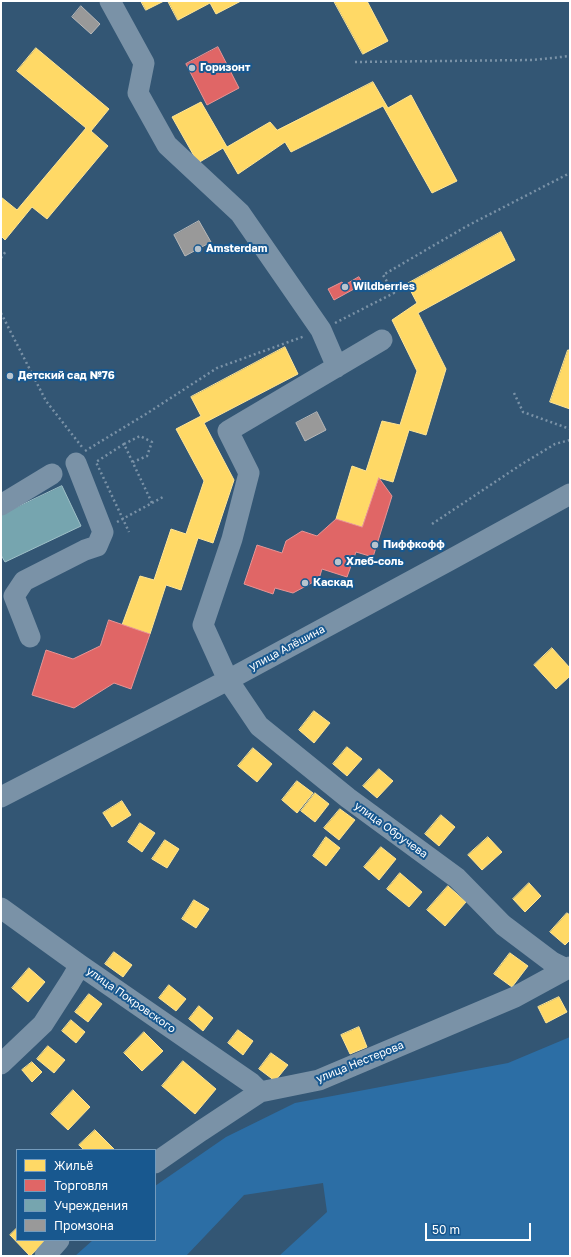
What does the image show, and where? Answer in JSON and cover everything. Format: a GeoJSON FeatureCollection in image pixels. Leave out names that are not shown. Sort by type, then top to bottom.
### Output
{"type":"FeatureCollection","features":[{"type":"Feature","properties":{"kind":"street"},"geometry":{"type":"LineString","coordinates":[[110,1],[144,63],[138,93],[167,145],[240,213],[321,330],[337,367],[382,340]]}},
{"type":"Feature","properties":{"kind":"street","name":"улица Обручева"},"geometry":{"type":"LineString","coordinates":[[337,367],[228,431],[249,473],[232,539],[203,625],[228,680],[259,726],[348,798],[457,878],[502,925],[552,962],[568,968]]}},
{"type":"Feature","properties":{"kind":"street"},"geometry":{"type":"LineString","coordinates":[[30,637],[14,596],[24,581],[85,550],[97,546],[103,532],[82,456]]}},
{"type":"Feature","properties":{"kind":"street"},"geometry":{"type":"LineString","coordinates":[[1,505],[52,474]]}},
{"type":"Feature","properties":{"kind":"street","name":"улица Алёшина"},"geometry":{"type":"LineString","coordinates":[[1,797],[228,680],[570,494]]}},
{"type":"Feature","properties":{"kind":"street","name":"улица Покровского"},"geometry":{"type":"LineString","coordinates":[[1,908],[80,965],[251,1083],[260,1092]]}},
{"type":"Feature","properties":{"kind":"street"},"geometry":{"type":"LineString","coordinates":[[1,1064],[43,1024],[80,965]]}},
{"type":"Feature","properties":{"kind":"street","name":"улица Нестерова"},"geometry":{"type":"LineString","coordinates":[[156,1162],[260,1092],[319,1080],[515,997],[568,968]]}},
{"type":"Feature","properties":{"kind":"street"},"geometry":{"type":"LineString","coordinates":[[45,1256],[58,1241]]}},
{"type":"Feature","properties":{"kind":"path"},"geometry":{"type":"LineString","coordinates":[[355,62],[533,60],[570,56]]}},
{"type":"Feature","properties":{"kind":"path"},"geometry":{"type":"LineString","coordinates":[[1,313],[46,401],[82,456],[217,368],[321,330],[394,293],[383,275],[467,226],[570,173]]}},
{"type":"Feature","properties":{"kind":"path"},"geometry":{"type":"LineString","coordinates":[[1,258],[6,251]]}},
{"type":"Feature","properties":{"kind":"path"},"geometry":{"type":"LineString","coordinates":[[514,393],[523,412],[570,429]]}},
{"type":"Feature","properties":{"kind":"path"},"geometry":{"type":"LineString","coordinates":[[129,532],[96,462],[124,444],[140,436],[152,442],[147,456],[133,462]]}},
{"type":"Feature","properties":{"kind":"path"},"geometry":{"type":"LineString","coordinates":[[432,524],[522,464],[555,444],[570,440]]}},
{"type":"Feature","properties":{"kind":"path"},"geometry":{"type":"LineString","coordinates":[[124,444],[152,503]]}},
{"type":"Feature","properties":{"kind":"path"},"geometry":{"type":"LineString","coordinates":[[113,525],[163,497]]}},
{"type":"Feature","properties":{"kind":"shaded area"},"geometry":{"type":"Polygon","coordinates":[[[570,1037],[570,1256],[279,1256],[327,1212],[323,1183],[244,1195],[186,1256],[75,1256],[92,1241],[156,1241],[156,1185],[226,1137],[295,1103],[508,1063],[570,1037]]]}},
{"type":"Feature","properties":{"kind":"building: Жильё"},"geometry":{"type":"Polygon","coordinates":[[[141,1],[164,1],[146,10],[141,1]]]}},
{"type":"Feature","properties":{"kind":"building: Жильё"},"geometry":{"type":"Polygon","coordinates":[[[168,1],[241,1],[216,14],[210,3],[178,20],[168,1]]]}},
{"type":"Feature","properties":{"kind":"building: Жильё"},"geometry":{"type":"Polygon","coordinates":[[[334,1],[367,1],[388,41],[363,54],[334,1]]]}},
{"type":"Feature","properties":{"kind":"building: Жильё"},"geometry":{"type":"Polygon","coordinates":[[[36,48],[109,109],[91,131],[108,146],[47,219],[32,207],[5,240],[1,236],[1,197],[17,210],[86,128],[17,71],[36,48]]]}},
{"type":"Feature","properties":{"kind":"building: Жильё"},"geometry":{"type":"Polygon","coordinates":[[[373,82],[388,108],[411,95],[457,181],[432,193],[383,106],[291,152],[285,142],[238,174],[223,148],[198,163],[172,117],[201,102],[227,147],[270,122],[277,130],[373,82]]]}},
{"type":"Feature","properties":{"kind":"building: Жильё"},"geometry":{"type":"Polygon","coordinates":[[[501,232],[515,260],[418,313],[446,369],[426,435],[409,430],[393,482],[379,478],[362,527],[336,519],[352,466],[366,471],[382,421],[400,425],[417,371],[392,320],[417,303],[407,284],[501,232]]]}},
{"type":"Feature","properties":{"kind":"building: Жильё"},"geometry":{"type":"Polygon","coordinates":[[[285,347],[298,374],[204,423],[234,480],[213,543],[198,538],[181,590],[166,585],[150,634],[122,625],[140,576],[154,580],[171,529],[186,534],[204,481],[176,429],[201,416],[191,397],[285,347]]]}},
{"type":"Feature","properties":{"kind":"building: Жильё"},"geometry":{"type":"Polygon","coordinates":[[[568,350],[570,350],[570,409],[550,402],[568,350]]]}},
{"type":"Feature","properties":{"kind":"building: Жильё"},"geometry":{"type":"Polygon","coordinates":[[[552,648],[570,668],[570,676],[556,689],[534,665],[552,648]]]}},
{"type":"Feature","properties":{"kind":"building: Жильё"},"geometry":{"type":"Polygon","coordinates":[[[314,711],[330,723],[314,743],[299,730],[314,711]]]}},
{"type":"Feature","properties":{"kind":"building: Жильё"},"geometry":{"type":"Polygon","coordinates":[[[347,747],[362,759],[347,776],[333,764],[347,747]]]}},
{"type":"Feature","properties":{"kind":"building: Жильё"},"geometry":{"type":"Polygon","coordinates":[[[253,748],[272,764],[257,782],[238,766],[253,748]]]}},
{"type":"Feature","properties":{"kind":"building: Жильё"},"geometry":{"type":"Polygon","coordinates":[[[379,769],[393,781],[377,798],[363,786],[379,769]]]}},
{"type":"Feature","properties":{"kind":"building: Жильё"},"geometry":{"type":"Polygon","coordinates":[[[297,781],[313,793],[297,813],[282,800],[297,781]]]}},
{"type":"Feature","properties":{"kind":"building: Жильё"},"geometry":{"type":"Polygon","coordinates":[[[315,793],[329,804],[315,822],[301,811],[315,793]]]}},
{"type":"Feature","properties":{"kind":"building: Жильё"},"geometry":{"type":"Polygon","coordinates":[[[122,801],[131,815],[112,827],[103,813],[122,801]]]}},
{"type":"Feature","properties":{"kind":"building: Жильё"},"geometry":{"type":"Polygon","coordinates":[[[340,809],[355,820],[339,840],[324,828],[340,809]]]}},
{"type":"Feature","properties":{"kind":"building: Жильё"},"geometry":{"type":"Polygon","coordinates":[[[441,815],[455,827],[439,846],[425,834],[441,815]]]}},
{"type":"Feature","properties":{"kind":"building: Жильё"},"geometry":{"type":"Polygon","coordinates":[[[140,823],[155,833],[142,852],[128,842],[140,823]]]}},
{"type":"Feature","properties":{"kind":"building: Жильё"},"geometry":{"type":"Polygon","coordinates":[[[326,837],[340,848],[326,866],[313,856],[326,837]]]}},
{"type":"Feature","properties":{"kind":"building: Жильё"},"geometry":{"type":"Polygon","coordinates":[[[488,837],[502,852],[482,870],[468,855],[488,837]]]}},
{"type":"Feature","properties":{"kind":"building: Жильё"},"geometry":{"type":"Polygon","coordinates":[[[165,840],[179,849],[167,868],[152,859],[165,840]]]}},
{"type":"Feature","properties":{"kind":"building: Жильё"},"geometry":{"type":"Polygon","coordinates":[[[381,847],[396,859],[379,880],[364,867],[381,847]]]}},
{"type":"Feature","properties":{"kind":"building: Жильё"},"geometry":{"type":"Polygon","coordinates":[[[400,873],[422,892],[409,907],[387,889],[400,873]]]}},
{"type":"Feature","properties":{"kind":"building: Жильё"},"geometry":{"type":"Polygon","coordinates":[[[529,883],[541,896],[525,912],[513,899],[529,883]]]}},
{"type":"Feature","properties":{"kind":"building: Жильё"},"geometry":{"type":"Polygon","coordinates":[[[448,886],[466,902],[445,926],[427,910],[448,886]]]}},
{"type":"Feature","properties":{"kind":"building: Жильё"},"geometry":{"type":"Polygon","coordinates":[[[194,900],[209,909],[196,928],[182,919],[194,900]]]}},
{"type":"Feature","properties":{"kind":"building: Жильё"},"geometry":{"type":"Polygon","coordinates":[[[567,913],[570,915],[570,940],[565,945],[550,932],[567,913]]]}},
{"type":"Feature","properties":{"kind":"building: Жильё"},"geometry":{"type":"Polygon","coordinates":[[[114,952],[132,965],[123,977],[105,964],[114,952]]]}},
{"type":"Feature","properties":{"kind":"building: Жильё"},"geometry":{"type":"Polygon","coordinates":[[[510,953],[528,966],[512,987],[494,974],[510,953]]]}},
{"type":"Feature","properties":{"kind":"building: Жильё"},"geometry":{"type":"Polygon","coordinates":[[[29,968],[45,982],[28,1002],[12,988],[29,968]]]}},
{"type":"Feature","properties":{"kind":"building: Жильё"},"geometry":{"type":"Polygon","coordinates":[[[169,985],[186,999],[176,1011],[159,998],[169,985]]]}},
{"type":"Feature","properties":{"kind":"building: Жильё"},"geometry":{"type":"Polygon","coordinates":[[[89,994],[102,1004],[88,1022],[75,1012],[89,994]]]}},
{"type":"Feature","properties":{"kind":"building: Жильё"},"geometry":{"type":"Polygon","coordinates":[[[559,997],[567,1012],[546,1023],[538,1007],[559,997]]]}},
{"type":"Feature","properties":{"kind":"building: Жильё"},"geometry":{"type":"Polygon","coordinates":[[[199,1006],[213,1018],[203,1031],[189,1019],[199,1006]]]}},
{"type":"Feature","properties":{"kind":"building: Жильё"},"geometry":{"type":"Polygon","coordinates":[[[71,1020],[85,1032],[76,1043],[62,1031],[71,1020]]]}},
{"type":"Feature","properties":{"kind":"building: Жильё"},"geometry":{"type":"Polygon","coordinates":[[[359,1027],[367,1047],[350,1054],[341,1035],[359,1027]]]}},
{"type":"Feature","properties":{"kind":"building: Жильё"},"geometry":{"type":"Polygon","coordinates":[[[238,1030],[253,1041],[243,1055],[228,1043],[238,1030]]]}},
{"type":"Feature","properties":{"kind":"building: Жильё"},"geometry":{"type":"Polygon","coordinates":[[[144,1032],[163,1051],[142,1071],[124,1053],[144,1032]]]}},
{"type":"Feature","properties":{"kind":"building: Жильё"},"geometry":{"type":"Polygon","coordinates":[[[48,1046],[65,1060],[54,1073],[37,1059],[48,1046]]]}},
{"type":"Feature","properties":{"kind":"building: Жильё"},"geometry":{"type":"Polygon","coordinates":[[[271,1053],[288,1065],[275,1081],[259,1069],[271,1053]]]}},
{"type":"Feature","properties":{"kind":"building: Жильё"},"geometry":{"type":"Polygon","coordinates":[[[183,1061],[216,1089],[195,1114],[162,1086],[183,1061]]]}},
{"type":"Feature","properties":{"kind":"building: Жильё"},"geometry":{"type":"Polygon","coordinates":[[[32,1062],[42,1072],[32,1082],[22,1070],[32,1062]]]}},
{"type":"Feature","properties":{"kind":"building: Жильё"},"geometry":{"type":"Polygon","coordinates":[[[73,1090],[90,1107],[68,1130],[51,1114],[73,1090]]]}},
{"type":"Feature","properties":{"kind":"building: Жильё"},"geometry":{"type":"Polygon","coordinates":[[[95,1130],[114,1149],[83,1149],[79,1145],[95,1130]]]}},
{"type":"Feature","properties":{"kind":"building: Жильё"},"geometry":{"type":"Polygon","coordinates":[[[16,1229],[16,1241],[46,1241],[30,1256],[10,1235],[16,1229]]]}},
{"type":"Feature","properties":{"kind":"building: Торговля"},"geometry":{"type":"Polygon","coordinates":[[[218,47],[239,88],[207,105],[186,64],[218,47]]]}},
{"type":"Feature","properties":{"kind":"building: Торговля","name":"Wildberries"},"geometry":{"type":"Polygon","coordinates":[[[359,277],[363,284],[334,300],[328,289],[342,282],[344,285],[359,277]]]}},
{"type":"Feature","properties":{"kind":"building: Торговля"},"geometry":{"type":"Polygon","coordinates":[[[379,478],[392,496],[373,557],[356,552],[347,577],[322,569],[319,579],[293,593],[275,588],[273,594],[244,584],[257,545],[282,553],[286,541],[302,531],[317,536],[336,519],[362,527],[379,478]]]}},
{"type":"Feature","properties":{"kind":"building: Торговля"},"geometry":{"type":"Polygon","coordinates":[[[109,620],[150,634],[131,689],[114,683],[74,708],[32,695],[46,650],[73,659],[100,646],[109,620]]]}},
{"type":"Feature","properties":{"kind":"building: Учреждения"},"geometry":{"type":"Polygon","coordinates":[[[62,486],[81,526],[5,562],[1,555],[1,515],[62,486]]]}},
{"type":"Feature","properties":{"kind":"building: Промзона"},"geometry":{"type":"Polygon","coordinates":[[[81,6],[100,24],[91,34],[72,17],[81,6]]]}},
{"type":"Feature","properties":{"kind":"building: Промзона"},"geometry":{"type":"Polygon","coordinates":[[[199,221],[211,242],[185,256],[174,235],[199,221]]]}},
{"type":"Feature","properties":{"kind":"building: Промзона"},"geometry":{"type":"Polygon","coordinates":[[[317,412],[326,430],[305,441],[296,423],[317,412]]]}},
{"type":"Feature","properties":{"kind":"place","name":"Горизонт"},"geometry":{"type":"Point","coordinates":[192,68]}},
{"type":"Feature","properties":{"kind":"place","name":"Amsterdam"},"geometry":{"type":"Point","coordinates":[198,249]}},
{"type":"Feature","properties":{"kind":"place","name":"Wildberries"},"geometry":{"type":"Point","coordinates":[345,287]}},
{"type":"Feature","properties":{"kind":"place","name":"Детский сад №76"},"geometry":{"type":"Point","coordinates":[10,376]}},
{"type":"Feature","properties":{"kind":"place","name":"Пиффкофф"},"geometry":{"type":"Point","coordinates":[375,545]}},
{"type":"Feature","properties":{"kind":"place","name":"Хлеб-соль"},"geometry":{"type":"Point","coordinates":[338,562]}},
{"type":"Feature","properties":{"kind":"place","name":"Каскад"},"geometry":{"type":"Point","coordinates":[305,583]}}]}
